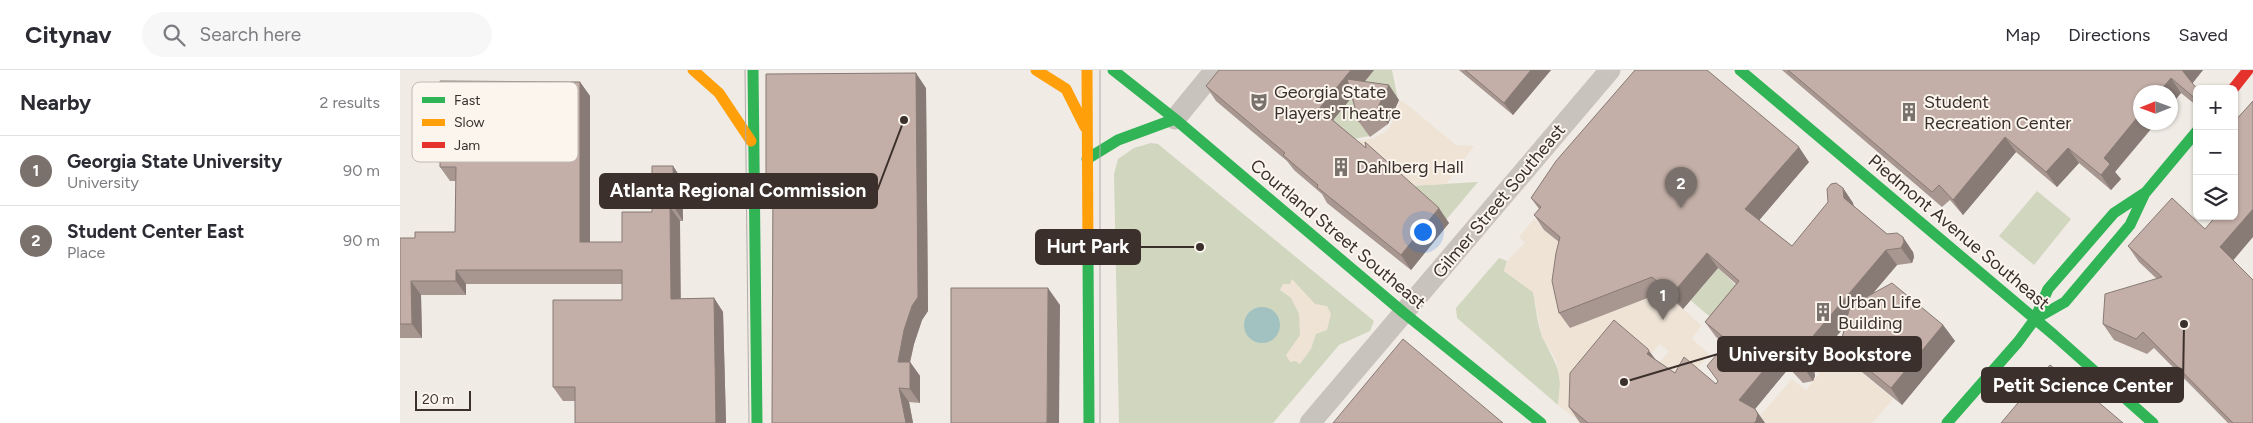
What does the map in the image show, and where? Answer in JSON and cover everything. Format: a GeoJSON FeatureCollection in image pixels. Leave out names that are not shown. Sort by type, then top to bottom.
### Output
{"type":"FeatureCollection","features":[{"type":"Feature","properties":{"kind":"main road"},"geometry":{"type":"LineString","coordinates":[[693,70],[708,79],[731,105],[753,144]]}},
{"type":"Feature","properties":{"kind":"main road"},"geometry":{"type":"LineString","coordinates":[[753,70],[757,423]]}},
{"type":"Feature","properties":{"kind":"main road"},"geometry":{"type":"LineString","coordinates":[[1036,70],[1066,89],[1088,133]]}},
{"type":"Feature","properties":{"kind":"main road"},"geometry":{"type":"LineString","coordinates":[[1087,70],[1088,423]]}},
{"type":"Feature","properties":{"kind":"main road","name":"Courtland Street Southeast"},"geometry":{"type":"LineString","coordinates":[[1113,70],[1175,119],[1404,314],[1541,423]]}},
{"type":"Feature","properties":{"kind":"main road","name":"Piedmont Avenue Southeast"},"geometry":{"type":"LineString","coordinates":[[1740,70],[2035,319],[2153,423]]}},
{"type":"Feature","properties":{"kind":"main road"},"geometry":{"type":"LineString","coordinates":[[2236,85],[2248,70]]}},
{"type":"Feature","properties":{"kind":"main road"},"geometry":{"type":"LineString","coordinates":[[1087,159],[1128,135],[1175,119]]}},
{"type":"Feature","properties":{"kind":"main road"},"geometry":{"type":"LineString","coordinates":[[2035,319],[2065,302],[2130,225],[2146,192],[2193,136]]}},
{"type":"Feature","properties":{"kind":"main road"},"geometry":{"type":"LineString","coordinates":[[1947,423],[2018,342],[2035,319],[2048,289],[2084,247],[2114,213],[2146,192]]}},
{"type":"Feature","properties":{"kind":"street"},"geometry":{"type":"LineString","coordinates":[[1175,119],[1215,70]]}},
{"type":"Feature","properties":{"kind":"street","name":"Gilmer Street Southeast"},"geometry":{"type":"LineString","coordinates":[[1310,423],[1610,70]]}},
{"type":"Feature","properties":{"kind":"green space"},"geometry":{"type":"Polygon","coordinates":[[[1374,70],[1392,70],[1398,100],[1369,136],[1349,140],[1327,128],[1374,70]]]}},
{"type":"Feature","properties":{"kind":"green space"},"geometry":{"type":"Polygon","coordinates":[[[1151,143],[1158,144],[1374,321],[1370,331],[1339,345],[1273,423],[1119,423],[1114,174],[1118,159],[1134,148],[1151,143]]]}},
{"type":"Feature","properties":{"kind":"green space"},"geometry":{"type":"Polygon","coordinates":[[[1478,182],[1446,220],[1408,186],[1478,182]]]}},
{"type":"Feature","properties":{"kind":"green space"},"geometry":{"type":"Polygon","coordinates":[[[2037,191],[2071,219],[2034,265],[1999,236],[2037,191]]]}},
{"type":"Feature","properties":{"kind":"green space"},"geometry":{"type":"Polygon","coordinates":[[[1499,258],[1507,261],[1504,271],[1533,292],[1541,333],[1558,369],[1560,394],[1558,405],[1457,318],[1456,308],[1499,258]]]}},
{"type":"Feature","properties":{"kind":"green space"},"geometry":{"type":"Polygon","coordinates":[[[1718,268],[1748,297],[1723,328],[1676,288],[1699,291],[1718,268]]]}},
{"type":"Feature","properties":{"kind":"shaded area"},"geometry":{"type":"Polygon","coordinates":[[[1399,101],[1404,102],[1456,145],[1474,146],[1446,184],[1408,186],[1356,141],[1372,139],[1387,131],[1398,113],[1399,101]]]}},
{"type":"Feature","properties":{"kind":"shaded area"},"geometry":{"type":"Polygon","coordinates":[[[1534,219],[1544,230],[1655,294],[1662,304],[1669,297],[1701,325],[1692,339],[1709,354],[1682,387],[1658,364],[1669,351],[1660,344],[1649,356],[1580,388],[1580,422],[1558,405],[1560,383],[1556,360],[1542,337],[1533,292],[1504,271],[1507,261],[1525,243],[1519,237],[1534,219]]]}},
{"type":"Feature","properties":{"kind":"shaded area"},"geometry":{"type":"Polygon","coordinates":[[[1292,279],[1315,304],[1327,306],[1331,314],[1327,330],[1316,334],[1311,349],[1300,364],[1295,361],[1290,362],[1286,355],[1300,335],[1299,314],[1291,298],[1280,290],[1283,284],[1290,284],[1292,279]]]}},
{"type":"Feature","properties":{"kind":"shaded area"},"geometry":{"type":"Polygon","coordinates":[[[1837,335],[1854,350],[1851,363],[1893,399],[1872,423],[1766,423],[1759,417],[1792,379],[1806,390],[1819,374],[1810,367],[1837,335]]]}},
{"type":"Feature","properties":{"kind":"water"},"geometry":{"type":"Polygon","coordinates":[[[1262,307],[1275,312],[1280,325],[1275,338],[1262,343],[1249,338],[1244,325],[1249,312],[1262,307]]]}},
{"type":"Feature","properties":{"kind":"building","name":"Dahlberg Hall"},"geometry":{"type":"Polygon","coordinates":[[[1219,70],[1351,70],[1319,109],[1366,148],[1365,142],[1439,208],[1401,255],[1317,187],[1318,185],[1283,155],[1285,153],[1206,86],[1219,70]]]}},
{"type":"Feature","properties":{"kind":"building"},"geometry":{"type":"Polygon","coordinates":[[[1465,70],[1531,70],[1504,103],[1465,70]]]}},
{"type":"Feature","properties":{"kind":"building"},"geometry":{"type":"Polygon","coordinates":[[[1635,70],[1707,70],[1799,147],[1745,209],[1792,246],[1828,202],[1827,189],[1831,184],[1836,183],[1843,188],[1844,198],[1887,234],[1897,233],[1903,237],[1904,242],[1901,248],[1886,250],[1802,349],[1805,361],[1802,365],[1793,368],[1778,353],[1739,400],[1755,409],[1758,414],[1754,423],[1588,423],[1569,407],[1570,373],[1614,320],[1648,349],[1647,354],[1675,373],[1684,357],[1716,384],[1718,381],[1707,366],[1728,341],[1705,322],[1739,281],[1707,253],[1672,294],[1652,277],[1559,313],[1552,281],[1560,237],[1534,215],[1541,207],[1531,198],[1556,161],[1635,70]]]}},
{"type":"Feature","properties":{"kind":"building"},"geometry":{"type":"Polygon","coordinates":[[[1788,70],[2182,70],[2194,85],[2193,97],[2171,78],[2165,85],[2133,85],[2133,123],[2104,158],[2110,164],[2101,175],[2068,148],[2046,172],[2005,137],[1953,200],[1939,185],[1932,192],[1788,70]]]}},
{"type":"Feature","properties":{"kind":"building"},"geometry":{"type":"Polygon","coordinates":[[[916,73],[918,297],[912,306],[904,330],[898,362],[910,362],[910,389],[899,388],[906,423],[772,423],[773,175],[766,175],[766,74],[916,73]]]}},
{"type":"Feature","properties":{"kind":"building"},"geometry":{"type":"Polygon","coordinates":[[[1347,79],[1389,85],[1377,109],[1359,122],[1347,79]]]}},
{"type":"Feature","properties":{"kind":"building"},"geometry":{"type":"Polygon","coordinates":[[[440,81],[580,82],[580,242],[622,242],[622,212],[652,212],[652,166],[673,166],[674,207],[670,207],[671,299],[714,298],[716,423],[575,423],[575,387],[553,387],[553,300],[622,300],[622,270],[456,270],[456,281],[411,281],[412,324],[400,324],[400,238],[415,238],[415,232],[455,232],[456,167],[440,167],[440,162],[578,162],[578,82],[440,81]]]}},
{"type":"Feature","properties":{"kind":"building"},"geometry":{"type":"Polygon","coordinates":[[[2253,101],[2253,209],[2220,247],[2253,280],[2253,423],[2233,423],[2143,332],[2136,339],[2103,324],[2105,294],[2162,277],[2128,246],[2172,198],[2193,218],[2193,220],[2205,229],[2213,220],[2238,220],[2238,118],[2253,101]]]}},
{"type":"Feature","properties":{"kind":"building"},"geometry":{"type":"Polygon","coordinates":[[[1892,283],[1943,325],[1891,388],[1840,346],[1850,306],[1892,283]]]}},
{"type":"Feature","properties":{"kind":"building"},"geometry":{"type":"Polygon","coordinates":[[[951,288],[1048,288],[1047,423],[951,423],[951,288]]]}},
{"type":"Feature","properties":{"kind":"building"},"geometry":{"type":"Polygon","coordinates":[[[1403,339],[1503,423],[1333,423],[1403,339]]]}},
{"type":"Feature","properties":{"kind":"building"},"geometry":{"type":"Polygon","coordinates":[[[2050,365],[2055,369],[2057,367],[2123,423],[2001,423],[2050,365]]]}},
{"type":"Feature","properties":{"kind":"tram line"},"geometry":{"type":"LineString","coordinates":[[745,70],[749,423]]}},
{"type":"Feature","properties":{"kind":"tram line"},"geometry":{"type":"LineString","coordinates":[[1100,70],[1100,423]]}},
{"type":"Feature","properties":{"kind":"traffic: fast"},"geometry":{"type":"LineString","coordinates":[[753,70],[757,423]]}},
{"type":"Feature","properties":{"kind":"traffic: fast"},"geometry":{"type":"LineString","coordinates":[[1113,70],[1175,119],[1404,313],[1541,423]]}},
{"type":"Feature","properties":{"kind":"traffic: fast"},"geometry":{"type":"LineString","coordinates":[[1740,70],[2054,335],[2153,423]]}},
{"type":"Feature","properties":{"kind":"traffic: fast"},"geometry":{"type":"LineString","coordinates":[[1087,159],[1118,140],[1175,119]]}},
{"type":"Feature","properties":{"kind":"traffic: fast"},"geometry":{"type":"LineString","coordinates":[[1947,423],[2018,342],[2035,319],[2048,289],[2114,213],[2146,192],[2193,136]]}},
{"type":"Feature","properties":{"kind":"traffic: fast"},"geometry":{"type":"LineString","coordinates":[[2035,319],[2065,302],[2130,225],[2145,193]]}},
{"type":"Feature","properties":{"kind":"traffic: fast"},"geometry":{"type":"LineString","coordinates":[[1088,254],[1089,423]]}},
{"type":"Feature","properties":{"kind":"traffic: slow"},"geometry":{"type":"LineString","coordinates":[[693,70],[719,93],[751,141]]}},
{"type":"Feature","properties":{"kind":"traffic: slow"},"geometry":{"type":"LineString","coordinates":[[1036,70],[1066,89],[1085,127]]}},
{"type":"Feature","properties":{"kind":"traffic: slow"},"geometry":{"type":"LineString","coordinates":[[1087,70],[1088,254]]}},
{"type":"Feature","properties":{"kind":"traffic: jam"},"geometry":{"type":"LineString","coordinates":[[2236,85],[2248,70]]}},
{"type":"Feature","properties":{"kind":"place","name":"Georgia State Players' Theatre"},"geometry":{"type":"Point","coordinates":[1259,102]}},
{"type":"Feature","properties":{"kind":"place","name":"Student Recreation Center"},"geometry":{"type":"Point","coordinates":[1909,112]}},
{"type":"Feature","properties":{"kind":"place","name":"Atlanta Regional Commission"},"geometry":{"type":"Point","coordinates":[904,120]}},
{"type":"Feature","properties":{"kind":"place","name":"Dahlberg Hall"},"geometry":{"type":"Point","coordinates":[1341,167]}},
{"type":"Feature","properties":{"kind":"place","name":"Student Center East"},"geometry":{"type":"Point","coordinates":[1681,208]}},
{"type":"Feature","properties":{"kind":"place","name":"Hurt Park"},"geometry":{"type":"Point","coordinates":[1200,247]}},
{"type":"Feature","properties":{"kind":"place","name":"Urban Life Building"},"geometry":{"type":"Point","coordinates":[1823,312]}},
{"type":"Feature","properties":{"kind":"place","name":"Georgia State University"},"geometry":{"type":"Point","coordinates":[1663,320]}},
{"type":"Feature","properties":{"kind":"place","name":"Petit Science Center"},"geometry":{"type":"Point","coordinates":[2184,324]}},
{"type":"Feature","properties":{"kind":"place","name":"University Bookstore"},"geometry":{"type":"Point","coordinates":[1624,382]}}]}
